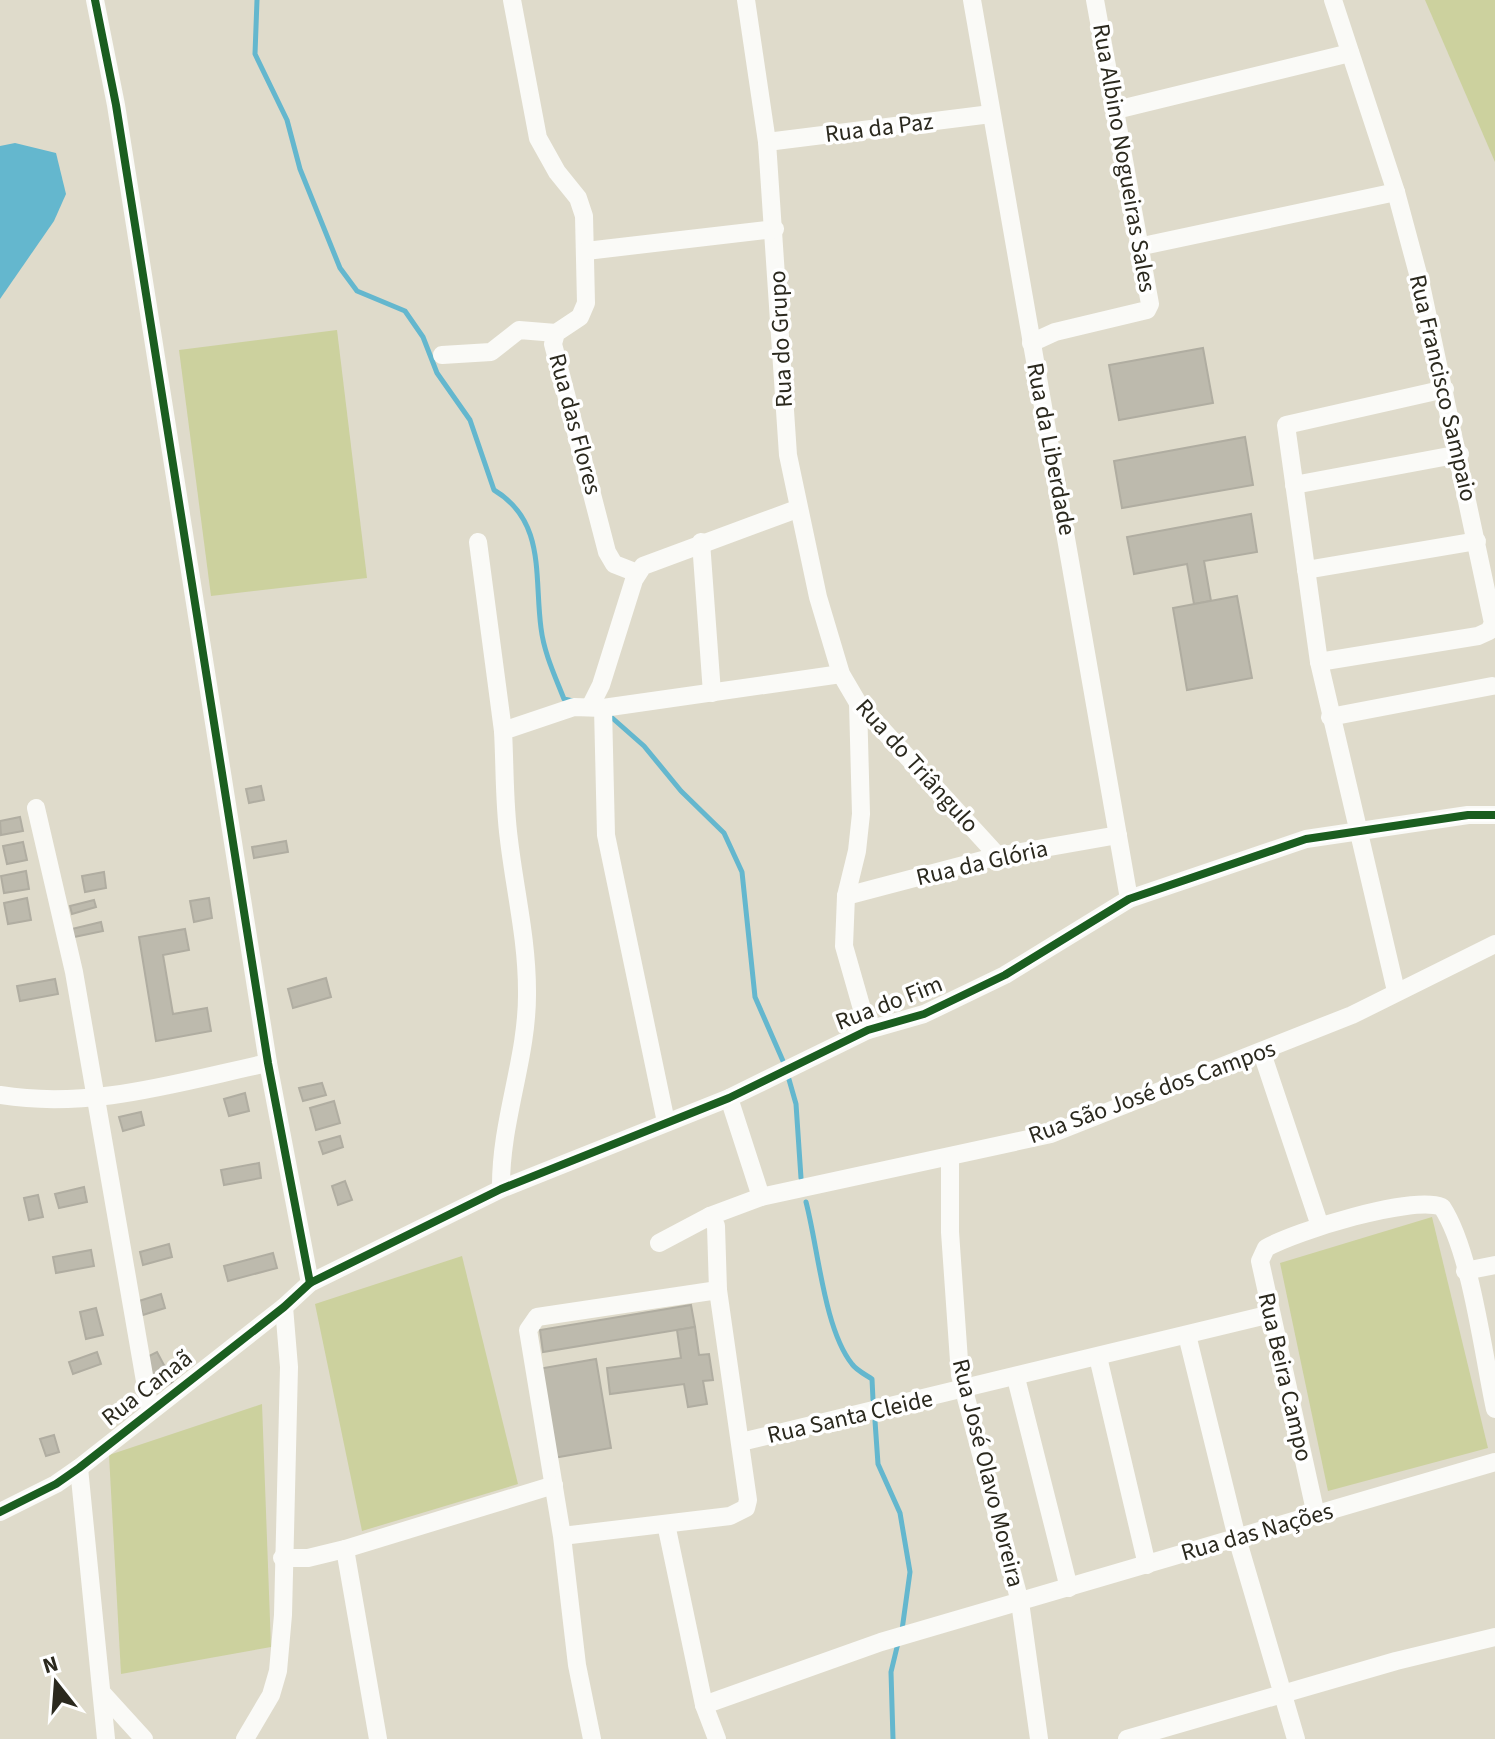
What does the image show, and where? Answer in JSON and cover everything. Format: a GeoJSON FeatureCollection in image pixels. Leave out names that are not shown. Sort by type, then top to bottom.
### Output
{"type":"FeatureCollection","features":[{"type":"Feature","properties":{"kind":"street"},"geometry":{"type":"LineString","coordinates":[[95,0],[116,105],[268,1063],[310,1283]]}},
{"type":"Feature","properties":{"kind":"street","name":"Rua das Flores"},"geometry":{"type":"LineString","coordinates":[[512,0],[538,138],[557,172],[578,198],[584,216],[583,311],[556,333],[553,344],[607,552],[614,564],[637,573]]}},
{"type":"Feature","properties":{"kind":"street","name":"Rua do Grupo"},"geometry":{"type":"LineString","coordinates":[[746,0],[767,142],[775,229],[781,373],[797,509],[841,674]]}},
{"type":"Feature","properties":{"kind":"street","name":"Rua da Liberdade"},"geometry":{"type":"LineString","coordinates":[[972,0],[1129,899]]}},
{"type":"Feature","properties":{"kind":"street","name":"Rua Albino Nogueiras Sales"},"geometry":{"type":"LineString","coordinates":[[1031,343],[1055,332],[1142,311],[1150,304],[1095,0]]}},
{"type":"Feature","properties":{"kind":"street","name":"Rua Francisco Sampaio"},"geometry":{"type":"LineString","coordinates":[[1319,662],[1478,636],[1489,631],[1493,623],[1460,454],[1396,192],[1333,0]]}},
{"type":"Feature","properties":{"kind":"street"},"geometry":{"type":"LineString","coordinates":[[1116,110],[1350,53]]}},
{"type":"Feature","properties":{"kind":"street","name":"Rua da Paz"},"geometry":{"type":"LineString","coordinates":[[767,142],[991,114]]}},
{"type":"Feature","properties":{"kind":"street"},"geometry":{"type":"LineString","coordinates":[[1138,247],[1396,192]]}},
{"type":"Feature","properties":{"kind":"street"},"geometry":{"type":"LineString","coordinates":[[586,251],[775,229]]}},
{"type":"Feature","properties":{"kind":"street"},"geometry":{"type":"LineString","coordinates":[[442,355],[491,352],[519,330],[556,333]]}},
{"type":"Feature","properties":{"kind":"street"},"geometry":{"type":"LineString","coordinates":[[1396,991],[1319,662],[1286,425],[1445,389]]}},
{"type":"Feature","properties":{"kind":"street"},"geometry":{"type":"LineString","coordinates":[[1294,485],[1460,454]]}},
{"type":"Feature","properties":{"kind":"street"},"geometry":{"type":"LineString","coordinates":[[666,1122],[606,835],[597,703],[637,573],[650,561],[797,509]]}},
{"type":"Feature","properties":{"kind":"street"},"geometry":{"type":"LineString","coordinates":[[1306,570],[1477,541]]}},
{"type":"Feature","properties":{"kind":"street"},"geometry":{"type":"LineString","coordinates":[[478,542],[503,731],[509,839],[523,916],[528,990],[526,1035],[505,1119],[501,1189]]}},
{"type":"Feature","properties":{"kind":"street"},"geometry":{"type":"LineString","coordinates":[[701,542],[712,693]]}},
{"type":"Feature","properties":{"kind":"street"},"geometry":{"type":"LineString","coordinates":[[503,731],[574,707],[597,703],[712,693],[841,674]]}},
{"type":"Feature","properties":{"kind":"street","name":"Rua do Triângulo"},"geometry":{"type":"LineString","coordinates":[[841,674],[858,703],[998,856]]}},
{"type":"Feature","properties":{"kind":"street"},"geometry":{"type":"LineString","coordinates":[[1330,717],[1492,686]]}},
{"type":"Feature","properties":{"kind":"street"},"geometry":{"type":"LineString","coordinates":[[858,703],[861,814],[857,851],[846,896],[844,946],[868,1030]]}},
{"type":"Feature","properties":{"kind":"street"},"geometry":{"type":"LineString","coordinates":[[36,808],[74,972],[150,1410]]}},
{"type":"Feature","properties":{"kind":"street","name":"Rua do Fim"},"geometry":{"type":"LineString","coordinates":[[310,1283],[501,1189],[729,1098],[868,1030],[924,1014],[1005,975],[1129,899],[1306,839],[1468,815],[1495,815]]}},
{"type":"Feature","properties":{"kind":"street","name":"Rua da Glória"},"geometry":{"type":"LineString","coordinates":[[846,896],[998,856],[1118,835]]}},
{"type":"Feature","properties":{"kind":"street","name":"Rua São José dos Campos"},"geometry":{"type":"LineString","coordinates":[[659,1243],[710,1216],[761,1197],[1051,1134],[1352,1015],[1495,944]]}},
{"type":"Feature","properties":{"kind":"street"},"geometry":{"type":"LineString","coordinates":[[1262,1053],[1320,1226],[1419,1203],[1442,1207],[1465,1271],[1495,1409]]}},
{"type":"Feature","properties":{"kind":"street"},"geometry":{"type":"LineString","coordinates":[[0,1095],[27,1099],[95,1100],[268,1063]]}},
{"type":"Feature","properties":{"kind":"street"},"geometry":{"type":"LineString","coordinates":[[729,1098],[761,1197]]}},
{"type":"Feature","properties":{"kind":"street","name":"Rua José Olavo Moreira"},"geometry":{"type":"LineString","coordinates":[[950,1157],[957,1344],[965,1391],[1020,1602],[1039,1739]]}},
{"type":"Feature","properties":{"kind":"street"},"geometry":{"type":"LineString","coordinates":[[562,1536],[730,1516],[746,1508],[748,1500],[741,1442],[718,1290],[716,1226],[710,1216]]}},
{"type":"Feature","properties":{"kind":"street","name":"Rua Beira Campo"},"geometry":{"type":"LineString","coordinates":[[1316,1515],[1260,1261],[1261,1253],[1273,1244],[1320,1226]]}},
{"type":"Feature","properties":{"kind":"street"},"geometry":{"type":"LineString","coordinates":[[1465,1271],[1495,1265]]}},
{"type":"Feature","properties":{"kind":"street","name":"Rua Canaã"},"geometry":{"type":"LineString","coordinates":[[0,1512],[56,1484],[79,1468],[284,1307],[310,1283]]}},
{"type":"Feature","properties":{"kind":"street"},"geometry":{"type":"LineString","coordinates":[[592,1739],[577,1665],[562,1536],[528,1330],[537,1317],[718,1290]]}},
{"type":"Feature","properties":{"kind":"street"},"geometry":{"type":"LineString","coordinates":[[245,1739],[271,1695],[278,1671],[283,1615],[282,1558],[289,1397],[284,1307]]}},
{"type":"Feature","properties":{"kind":"street","name":"Rua Santa Cleide"},"geometry":{"type":"LineString","coordinates":[[741,1442],[835,1417],[965,1391],[1271,1314]]}},
{"type":"Feature","properties":{"kind":"street"},"geometry":{"type":"LineString","coordinates":[[1187,1335],[1237,1538],[1296,1739]]}},
{"type":"Feature","properties":{"kind":"street"},"geometry":{"type":"LineString","coordinates":[[1098,1357],[1147,1565]]}},
{"type":"Feature","properties":{"kind":"street"},"geometry":{"type":"LineString","coordinates":[[1016,1378],[1069,1588]]}},
{"type":"Feature","properties":{"kind":"street","name":"Rua das Nações"},"geometry":{"type":"LineString","coordinates":[[704,1705],[881,1642],[1495,1462]]}},
{"type":"Feature","properties":{"kind":"street"},"geometry":{"type":"LineString","coordinates":[[79,1468],[106,1739]]}},
{"type":"Feature","properties":{"kind":"street"},"geometry":{"type":"LineString","coordinates":[[282,1558],[308,1558],[345,1549],[554,1485]]}},
{"type":"Feature","properties":{"kind":"street"},"geometry":{"type":"LineString","coordinates":[[666,1524],[704,1705],[717,1739]]}},
{"type":"Feature","properties":{"kind":"street"},"geometry":{"type":"LineString","coordinates":[[345,1549],[378,1739]]}},
{"type":"Feature","properties":{"kind":"street"},"geometry":{"type":"LineString","coordinates":[[1127,1739],[1495,1637]]}},
{"type":"Feature","properties":{"kind":"street"},"geometry":{"type":"LineString","coordinates":[[103,1694],[144,1739]]}},
{"type":"Feature","properties":{"kind":"green space"},"geometry":{"type":"Polygon","coordinates":[[[1425,0],[1495,0],[1495,162],[1425,0]]]}},
{"type":"Feature","properties":{"kind":"green space"},"geometry":{"type":"Polygon","coordinates":[[[337,330],[367,578],[211,596],[179,350],[337,330]]]}},
{"type":"Feature","properties":{"kind":"green space"},"geometry":{"type":"Polygon","coordinates":[[[1432,1217],[1488,1448],[1328,1491],[1280,1263],[1432,1217]]]}},
{"type":"Feature","properties":{"kind":"green space"},"geometry":{"type":"Polygon","coordinates":[[[462,1256],[518,1484],[362,1531],[315,1304],[462,1256]]]}},
{"type":"Feature","properties":{"kind":"green space"},"geometry":{"type":"Polygon","coordinates":[[[262,1404],[271,1647],[121,1674],[109,1455],[262,1404]]]}},
{"type":"Feature","properties":{"kind":"water"},"geometry":{"type":"Polygon","coordinates":[[[15,143],[56,153],[66,194],[54,221],[0,299],[0,146],[15,143]]]}},
{"type":"Feature","properties":{"kind":"building"},"geometry":{"type":"Polygon","coordinates":[[[1203,348],[1213,403],[1119,420],[1109,365],[1203,348]]]}},
{"type":"Feature","properties":{"kind":"building"},"geometry":{"type":"Polygon","coordinates":[[[1245,437],[1253,485],[1122,508],[1114,461],[1245,437]]]}},
{"type":"Feature","properties":{"kind":"building"},"geometry":{"type":"Polygon","coordinates":[[[1251,514],[1257,552],[1204,561],[1211,601],[1194,604],[1187,564],[1134,574],[1127,537],[1251,514]]]}},
{"type":"Feature","properties":{"kind":"building"},"geometry":{"type":"Polygon","coordinates":[[[1237,596],[1252,678],[1187,690],[1173,608],[1237,596]]]}},
{"type":"Feature","properties":{"kind":"building"},"geometry":{"type":"Polygon","coordinates":[[[261,786],[264,800],[249,803],[246,789],[261,786]]]}},
{"type":"Feature","properties":{"kind":"building"},"geometry":{"type":"Polygon","coordinates":[[[20,817],[23,831],[1,835],[0,821],[20,817]]]}},
{"type":"Feature","properties":{"kind":"building"},"geometry":{"type":"Polygon","coordinates":[[[286,841],[288,852],[254,858],[252,847],[286,841]]]}},
{"type":"Feature","properties":{"kind":"building"},"geometry":{"type":"Polygon","coordinates":[[[23,842],[27,860],[7,864],[3,846],[23,842]]]}},
{"type":"Feature","properties":{"kind":"building"},"geometry":{"type":"Polygon","coordinates":[[[26,871],[29,889],[4,893],[1,876],[26,871]]]}},
{"type":"Feature","properties":{"kind":"building"},"geometry":{"type":"Polygon","coordinates":[[[104,872],[106,888],[85,892],[82,876],[104,872]]]}},
{"type":"Feature","properties":{"kind":"building"},"geometry":{"type":"Polygon","coordinates":[[[27,898],[31,920],[8,924],[4,903],[27,898]]]}},
{"type":"Feature","properties":{"kind":"building"},"geometry":{"type":"Polygon","coordinates":[[[209,898],[212,918],[194,922],[190,901],[209,898]]]}},
{"type":"Feature","properties":{"kind":"building"},"geometry":{"type":"Polygon","coordinates":[[[94,900],[96,907],[72,914],[70,906],[94,900]]]}},
{"type":"Feature","properties":{"kind":"building"},"geometry":{"type":"Polygon","coordinates":[[[101,922],[103,931],[74,937],[72,929],[101,922]]]}},
{"type":"Feature","properties":{"kind":"building"},"geometry":{"type":"Polygon","coordinates":[[[185,929],[189,950],[163,955],[173,1014],[207,1008],[211,1031],[156,1041],[139,937],[185,929]]]}},
{"type":"Feature","properties":{"kind":"building"},"geometry":{"type":"Polygon","coordinates":[[[326,978],[331,997],[293,1008],[288,989],[326,978]]]}},
{"type":"Feature","properties":{"kind":"building"},"geometry":{"type":"Polygon","coordinates":[[[55,979],[58,994],[20,1001],[17,986],[55,979]]]}},
{"type":"Feature","properties":{"kind":"building"},"geometry":{"type":"Polygon","coordinates":[[[322,1083],[326,1095],[303,1101],[299,1088],[322,1083]]]}},
{"type":"Feature","properties":{"kind":"building"},"geometry":{"type":"Polygon","coordinates":[[[245,1093],[249,1111],[229,1116],[224,1099],[245,1093]]]}},
{"type":"Feature","properties":{"kind":"building"},"geometry":{"type":"Polygon","coordinates":[[[334,1101],[340,1123],[316,1130],[310,1108],[334,1101]]]}},
{"type":"Feature","properties":{"kind":"building"},"geometry":{"type":"Polygon","coordinates":[[[141,1112],[144,1125],[123,1131],[119,1117],[141,1112]]]}},
{"type":"Feature","properties":{"kind":"building"},"geometry":{"type":"Polygon","coordinates":[[[340,1136],[343,1147],[323,1154],[319,1142],[340,1136]]]}},
{"type":"Feature","properties":{"kind":"building"},"geometry":{"type":"Polygon","coordinates":[[[259,1163],[261,1178],[224,1185],[221,1170],[259,1163]]]}},
{"type":"Feature","properties":{"kind":"building"},"geometry":{"type":"Polygon","coordinates":[[[345,1181],[352,1200],[338,1205],[332,1186],[345,1181]]]}},
{"type":"Feature","properties":{"kind":"building"},"geometry":{"type":"Polygon","coordinates":[[[84,1187],[87,1202],[59,1208],[55,1194],[84,1187]]]}},
{"type":"Feature","properties":{"kind":"building"},"geometry":{"type":"Polygon","coordinates":[[[38,1195],[43,1217],[29,1220],[24,1198],[38,1195]]]}},
{"type":"Feature","properties":{"kind":"building"},"geometry":{"type":"Polygon","coordinates":[[[169,1244],[172,1257],[143,1265],[140,1252],[169,1244]]]}},
{"type":"Feature","properties":{"kind":"building"},"geometry":{"type":"Polygon","coordinates":[[[91,1250],[94,1266],[56,1273],[53,1257],[91,1250]]]}},
{"type":"Feature","properties":{"kind":"building"},"geometry":{"type":"Polygon","coordinates":[[[273,1253],[277,1268],[228,1281],[224,1266],[273,1253]]]}},
{"type":"Feature","properties":{"kind":"building"},"geometry":{"type":"Polygon","coordinates":[[[161,1294],[165,1308],[143,1315],[139,1301],[161,1294]]]}},
{"type":"Feature","properties":{"kind":"building"},"geometry":{"type":"Polygon","coordinates":[[[691,1305],[695,1327],[543,1352],[540,1330],[691,1305]]]}},
{"type":"Feature","properties":{"kind":"building"},"geometry":{"type":"Polygon","coordinates":[[[96,1308],[103,1335],[86,1339],[80,1312],[96,1308]]]}},
{"type":"Feature","properties":{"kind":"building"},"geometry":{"type":"Polygon","coordinates":[[[695,1327],[699,1355],[709,1354],[713,1380],[703,1381],[707,1404],[688,1407],[684,1384],[610,1394],[607,1368],[681,1358],[677,1330],[695,1327]]]}},
{"type":"Feature","properties":{"kind":"building"},"geometry":{"type":"Polygon","coordinates":[[[97,1352],[101,1364],[73,1374],[69,1362],[97,1352]]]}},
{"type":"Feature","properties":{"kind":"building"},"geometry":{"type":"Polygon","coordinates":[[[157,1352],[173,1382],[159,1389],[143,1359],[157,1352]]]}},
{"type":"Feature","properties":{"kind":"building"},"geometry":{"type":"Polygon","coordinates":[[[596,1359],[611,1448],[553,1458],[538,1369],[596,1359]]]}},
{"type":"Feature","properties":{"kind":"building"},"geometry":{"type":"Polygon","coordinates":[[[54,1435],[59,1452],[46,1456],[40,1439],[54,1435]]]}},
{"type":"Feature","properties":{"kind":"waterway"},"geometry":{"type":"LineString","coordinates":[[257,0],[255,54],[287,120],[300,169],[340,268],[357,291],[405,311],[423,337],[437,373],[470,420],[494,490],[511,503],[530,534],[545,646],[564,699],[573,701]]}},
{"type":"Feature","properties":{"kind":"waterway"},"geometry":{"type":"LineString","coordinates":[[610,716],[644,746],[681,791],[724,833],[742,872],[755,997],[783,1061]]}},
{"type":"Feature","properties":{"kind":"waterway"},"geometry":{"type":"LineString","coordinates":[[788,1076],[796,1104],[801,1178]]}},
{"type":"Feature","properties":{"kind":"waterway"},"geometry":{"type":"LineString","coordinates":[[806,1202],[835,1330],[852,1364],[872,1379],[873,1400]]}},
{"type":"Feature","properties":{"kind":"waterway"},"geometry":{"type":"LineString","coordinates":[[875,1421],[878,1464],[900,1513],[910,1572],[902,1630]]}},
{"type":"Feature","properties":{"kind":"waterway"},"geometry":{"type":"LineString","coordinates":[[893,1739],[891,1672],[898,1643]]}},
{"type":"Feature","properties":{"kind":"cycle path"},"geometry":{"type":"LineString","coordinates":[[95,0],[116,105],[268,1063],[310,1283]]}},
{"type":"Feature","properties":{"kind":"cycle path"},"geometry":{"type":"LineString","coordinates":[[0,1512],[56,1484],[79,1468],[284,1307],[310,1283],[501,1189],[729,1098],[868,1030],[924,1014],[1005,975],[1129,899],[1306,839],[1468,815],[1495,815]]}}]}
